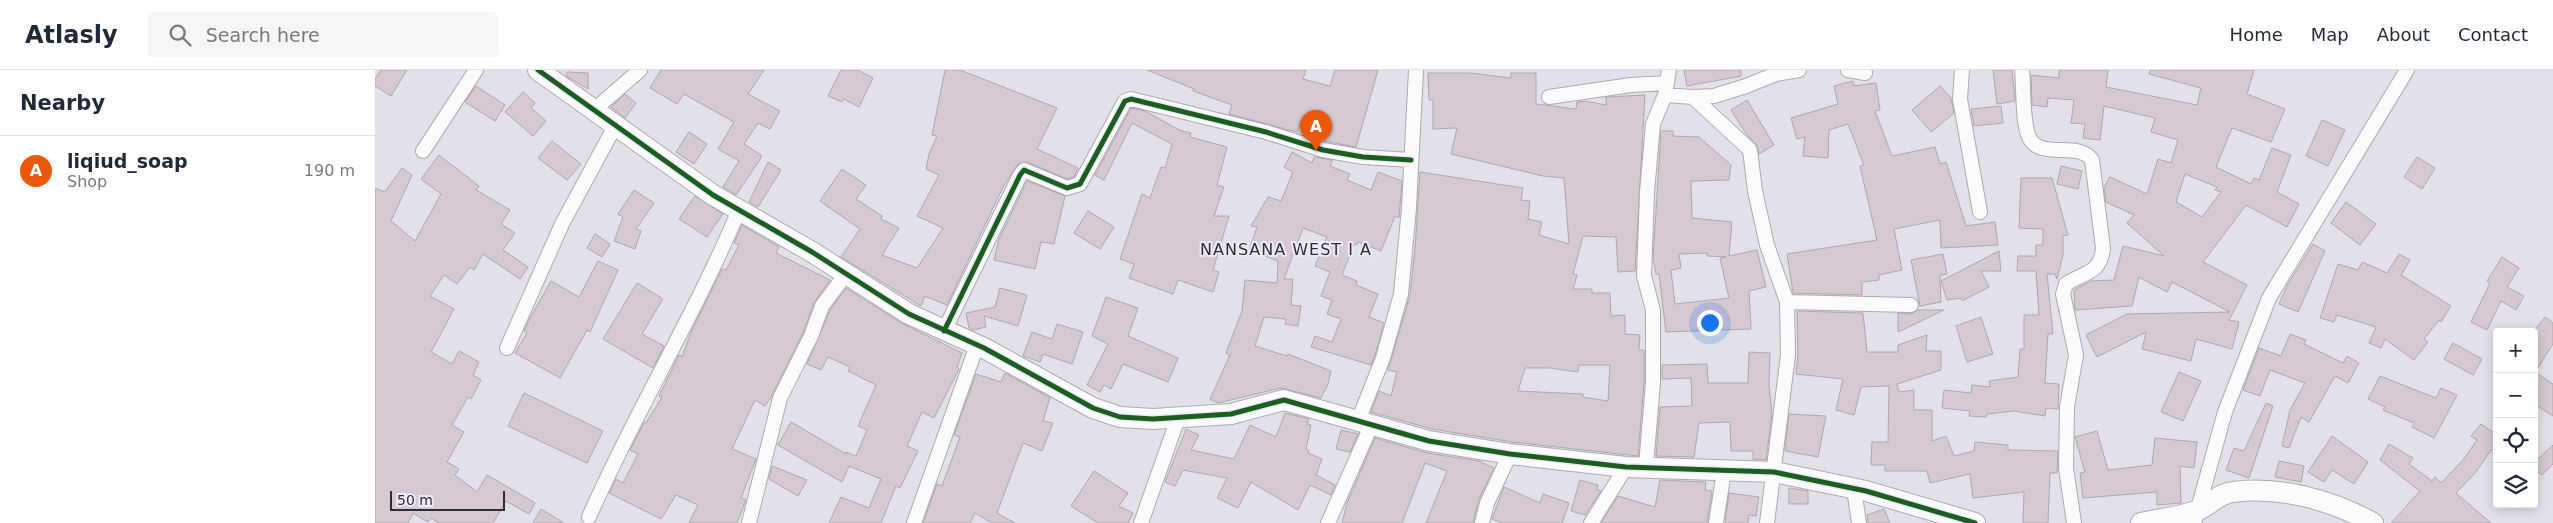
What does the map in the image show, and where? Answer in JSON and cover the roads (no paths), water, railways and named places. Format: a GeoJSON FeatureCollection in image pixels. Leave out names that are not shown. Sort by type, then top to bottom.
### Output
{"type":"FeatureCollection","features":[{"type":"Feature","properties":{"kind":"street"},"geometry":{"type":"LineString","coordinates":[[423,151],[475,70]]}},
{"type":"Feature","properties":{"kind":"street"},"geometry":{"type":"LineString","coordinates":[[538,70],[713,195],[909,314],[977,345],[1093,408],[1120,417],[1153,419],[1231,414],[1284,400],[1429,441],[1510,454],[1625,467],[1646,466],[1774,472],[1854,489],[1975,523]]}},
{"type":"Feature","properties":{"kind":"street"},"geometry":{"type":"LineString","coordinates":[[594,110],[640,70]]}},
{"type":"Feature","properties":{"kind":"street"},"geometry":{"type":"LineString","coordinates":[[1328,523],[1364,424],[1401,294],[1416,70]]}},
{"type":"Feature","properties":{"kind":"street"},"geometry":{"type":"LineString","coordinates":[[1693,97],[1713,96],[1776,74],[1799,70]]}},
{"type":"Feature","properties":{"kind":"street"},"geometry":{"type":"LineString","coordinates":[[1848,70],[1865,73]]}},
{"type":"Feature","properties":{"kind":"street"},"geometry":{"type":"LineString","coordinates":[[1962,70],[1960,99],[1980,212]]}},
{"type":"Feature","properties":{"kind":"street"},"geometry":{"type":"LineString","coordinates":[[2022,70],[2029,138],[2039,148],[2084,152],[2092,160],[2103,248],[2102,258],[2096,269],[2066,284],[2063,294],[2076,355],[2067,408],[2066,468],[2074,523]]}},
{"type":"Feature","properties":{"kind":"street"},"geometry":{"type":"LineString","coordinates":[[2195,517],[2225,412],[2269,298],[2407,70]]}},
{"type":"Feature","properties":{"kind":"street"},"geometry":{"type":"LineString","coordinates":[[1646,466],[1653,374],[1653,310],[1644,276],[1647,192],[1653,124],[1667,83]]}},
{"type":"Feature","properties":{"kind":"street"},"geometry":{"type":"LineString","coordinates":[[1549,97],[1631,85],[1667,83],[1693,97],[1751,150],[1755,191],[1767,244],[1787,302],[1787,356],[1767,523]]}},
{"type":"Feature","properties":{"kind":"street"},"geometry":{"type":"LineString","coordinates":[[944,331],[1020,175],[1024,170],[1067,188],[1080,184],[1125,101],[1131,99],[1266,132],[1323,150],[1363,157],[1411,160]]}},
{"type":"Feature","properties":{"kind":"street"},"geometry":{"type":"LineString","coordinates":[[507,348],[562,224],[615,126]]}},
{"type":"Feature","properties":{"kind":"street"},"geometry":{"type":"LineString","coordinates":[[589,517],[616,455],[715,267],[739,210]]}},
{"type":"Feature","properties":{"kind":"street"},"geometry":{"type":"LineString","coordinates":[[749,523],[780,398],[811,336],[822,306],[846,274]]}},
{"type":"Feature","properties":{"kind":"street"},"geometry":{"type":"LineString","coordinates":[[1787,302],[1911,305]]}},
{"type":"Feature","properties":{"kind":"street"},"geometry":{"type":"LineString","coordinates":[[914,523],[977,345]]}},
{"type":"Feature","properties":{"kind":"street"},"geometry":{"type":"LineString","coordinates":[[1141,523],[1178,418]]}},
{"type":"Feature","properties":{"kind":"street"},"geometry":{"type":"LineString","coordinates":[[1481,523],[1487,503],[1510,454]]}},
{"type":"Feature","properties":{"kind":"street"},"geometry":{"type":"LineString","coordinates":[[1591,523],[1625,467]]}},
{"type":"Feature","properties":{"kind":"street"},"geometry":{"type":"LineString","coordinates":[[1716,523],[1724,471]]}},
{"type":"Feature","properties":{"kind":"street"},"geometry":{"type":"LineString","coordinates":[[1854,489],[1859,523]]}},
{"type":"Feature","properties":{"kind":"street"},"geometry":{"type":"LineString","coordinates":[[2141,523],[2195,517],[2220,495],[2233,492],[2269,492],[2310,497],[2342,508],[2373,523]]}},
{"type":"Feature","properties":{"kind":"place","name":"liqiud_soap"},"geometry":{"type":"Point","coordinates":[1316,151]}},
{"type":"Feature","properties":{"kind":"district","name":"NANSANA WEST I A"},"geometry":{"type":"Point","coordinates":[1286,249]}}]}
